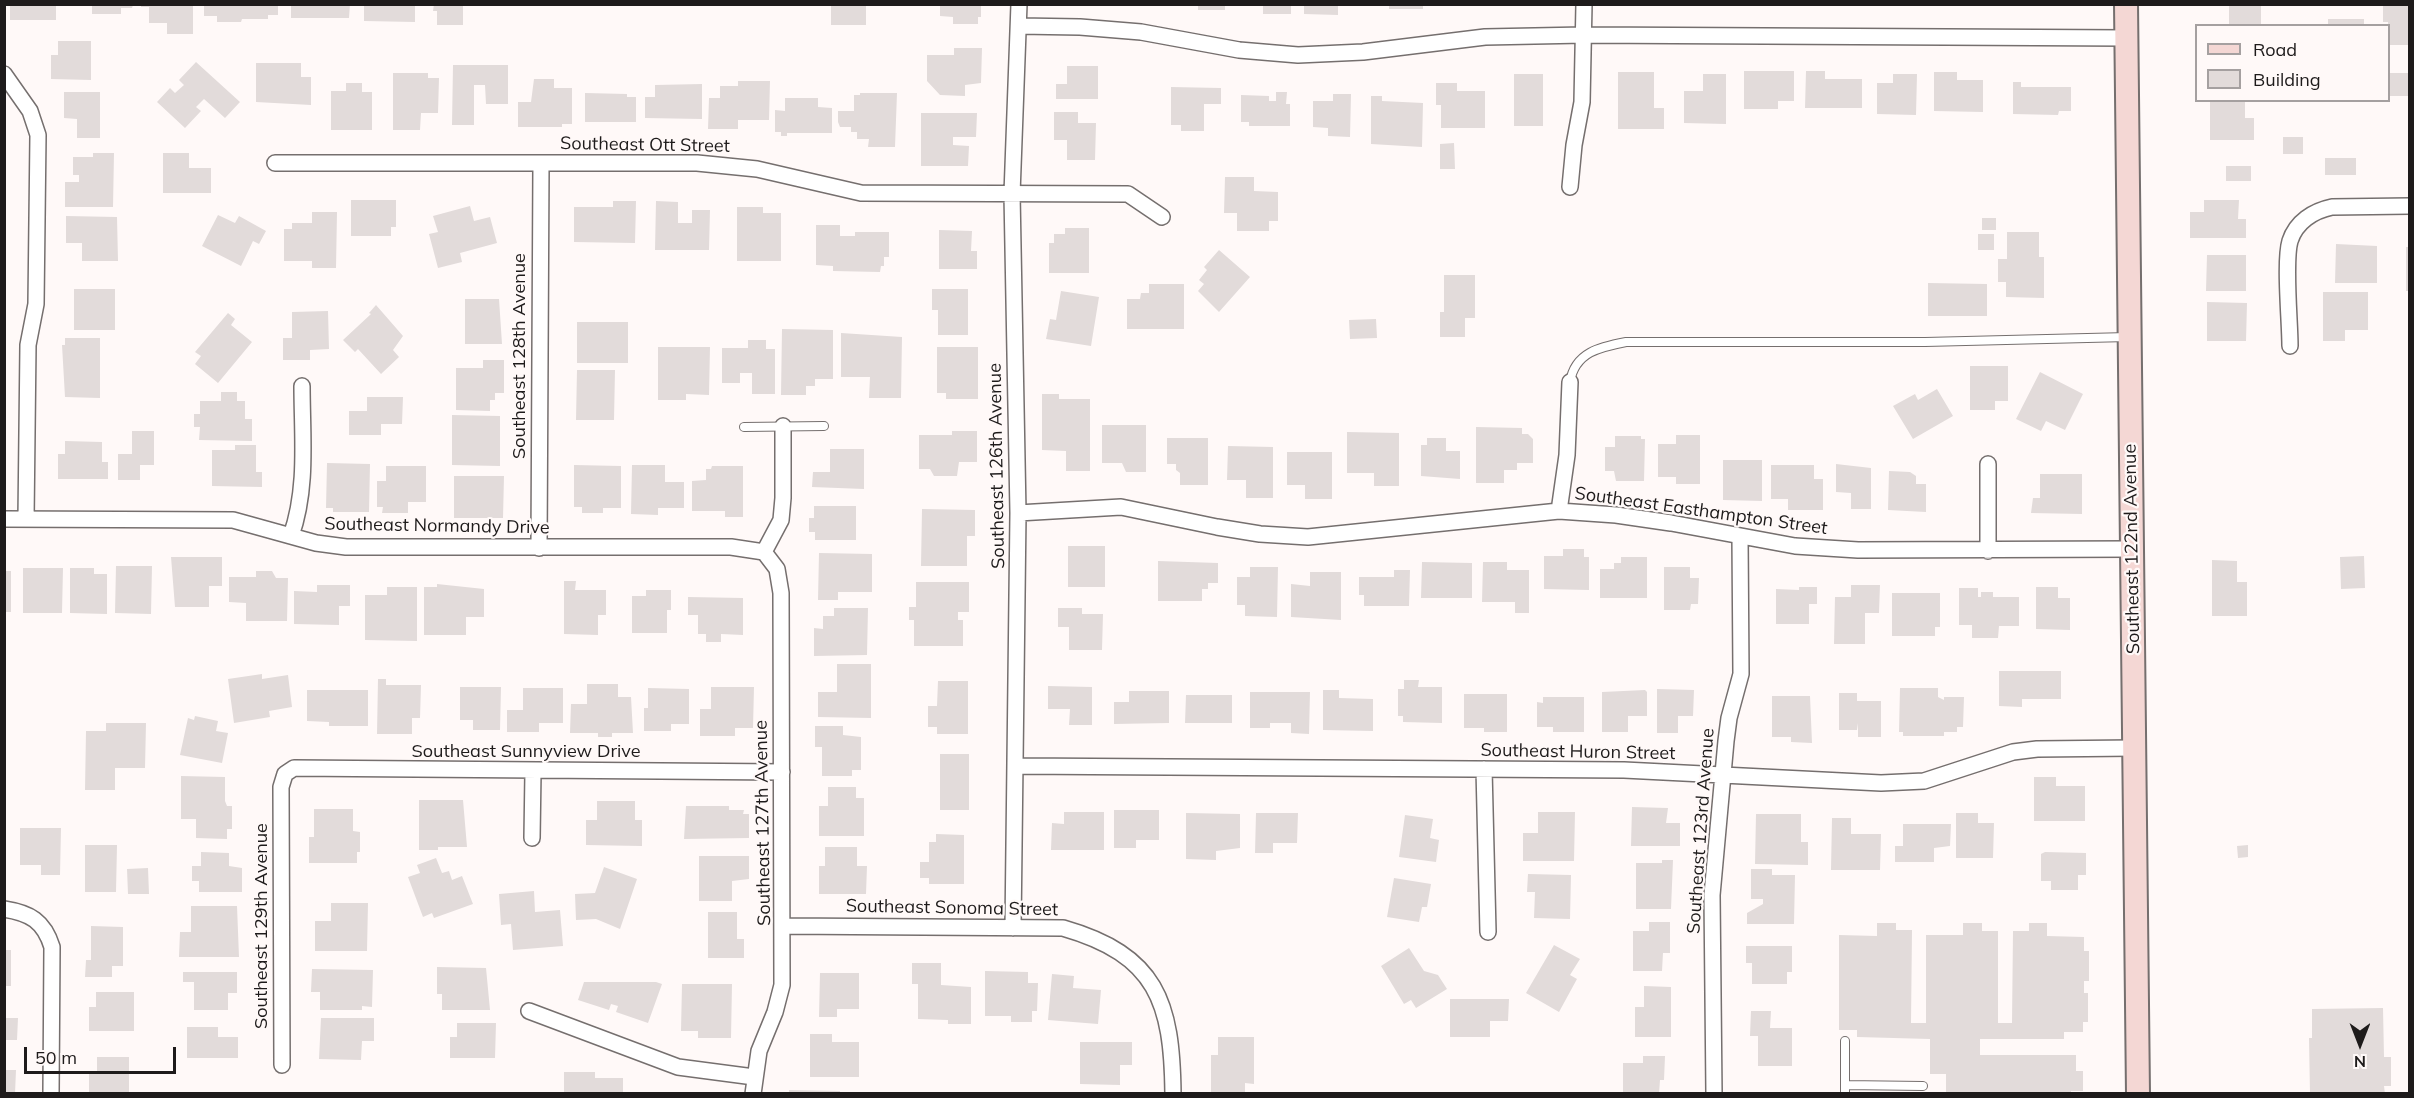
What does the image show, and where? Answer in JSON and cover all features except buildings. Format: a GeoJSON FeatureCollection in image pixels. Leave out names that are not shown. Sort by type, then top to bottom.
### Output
{"type":"FeatureCollection","features":[{"type":"Feature","properties":{"kind":"main road","name":"Southeast 122nd Avenue"},"geometry":{"type":"LineString","coordinates":[[2126,4],[2138,1094]]}},
{"type":"Feature","properties":{"kind":"street","name":"Southeast 126th Avenue"},"geometry":{"type":"LineString","coordinates":[[1013,928],[1018,513],[1012,194],[1019,4]]}},
{"type":"Feature","properties":{"kind":"street"},"geometry":{"type":"LineString","coordinates":[[1570,188],[1574,145],[1582,102],[1584,4]]}},
{"type":"Feature","properties":{"kind":"street"},"geometry":{"type":"LineString","coordinates":[[1019,26],[1080,27],[1140,32],[1239,50],[1298,55],[1363,52],[1485,37],[1584,35],[2126,38]]}},
{"type":"Feature","properties":{"kind":"street"},"geometry":{"type":"LineString","coordinates":[[4,74],[30,111],[38,135],[36,304],[28,345],[26,519]]}},
{"type":"Feature","properties":{"kind":"street","name":"Southeast Ott Street"},"geometry":{"type":"LineString","coordinates":[[275,163],[698,162],[757,169],[861,193],[1128,194],[1162,217]]}},
{"type":"Feature","properties":{"kind":"street","name":"Southeast 128th Avenue"},"geometry":{"type":"LineString","coordinates":[[538,548],[541,164]]}},
{"type":"Feature","properties":{"kind":"street"},"geometry":{"type":"LineString","coordinates":[[2290,346],[2290,242],[2302,221],[2320,210],[2332,207],[2409,206]]}},
{"type":"Feature","properties":{"kind":"street"},"geometry":{"type":"LineString","coordinates":[[1559,511],[1567,455],[1570,382]]}},
{"type":"Feature","properties":{"kind":"street"},"geometry":{"type":"LineString","coordinates":[[291,536],[299,513],[302,483],[302,386]]}},
{"type":"Feature","properties":{"kind":"street"},"geometry":{"type":"LineString","coordinates":[[764,552],[781,520],[783,426]]}},
{"type":"Feature","properties":{"kind":"street"},"geometry":{"type":"LineString","coordinates":[[1988,464],[1988,551]]}},
{"type":"Feature","properties":{"kind":"street","name":"Southeast Easthampton Street"},"geometry":{"type":"LineString","coordinates":[[1018,513],[1121,507],[1260,534],[1308,537],[1559,511],[1638,518],[1795,546],[1858,550],[2132,549]]}},
{"type":"Feature","properties":{"kind":"street","name":"Southeast Normandy Drive"},"geometry":{"type":"LineString","coordinates":[[4,519],[232,520],[316,543],[346,547],[731,548],[764,552]]}},
{"type":"Feature","properties":{"kind":"street","name":"Southeast 123rd Avenue"},"geometry":{"type":"LineString","coordinates":[[1714,1094],[1712,895],[1729,718],[1741,674],[1740,537]]}},
{"type":"Feature","properties":{"kind":"street","name":"Southeast 127th Avenue"},"geometry":{"type":"LineString","coordinates":[[753,1094],[753,1077],[782,985],[784,926],[781,593],[777,569],[764,552]]}},
{"type":"Feature","properties":{"kind":"street","name":"Southeast Huron Street"},"geometry":{"type":"LineString","coordinates":[[1016,766],[1624,770],[1881,783],[1924,781],[2013,752],[2037,748],[2134,748]]}},
{"type":"Feature","properties":{"kind":"street","name":"Southeast Sunnyview Drive"},"geometry":{"type":"LineString","coordinates":[[281,787],[285,774],[294,768],[533,772],[782,772]]}},
{"type":"Feature","properties":{"kind":"street"},"geometry":{"type":"LineString","coordinates":[[1484,770],[1488,932]]}},
{"type":"Feature","properties":{"kind":"street"},"geometry":{"type":"LineString","coordinates":[[532,838],[533,772]]}},
{"type":"Feature","properties":{"kind":"street","name":"Southeast 129th Avenue"},"geometry":{"type":"LineString","coordinates":[[281,787],[282,1065]]}},
{"type":"Feature","properties":{"kind":"street"},"geometry":{"type":"LineString","coordinates":[[4,909],[26,912],[48,933],[52,947],[51,1093]]}},
{"type":"Feature","properties":{"kind":"street","name":"Southeast Sonoma Street"},"geometry":{"type":"LineString","coordinates":[[784,926],[1063,928],[1096,938],[1131,958],[1161,1003],[1172,1045],[1173,1094]]}},
{"type":"Feature","properties":{"kind":"street"},"geometry":{"type":"LineString","coordinates":[[529,1011],[678,1067],[753,1077]]}},
{"type":"Feature","properties":{"kind":"lane"},"geometry":{"type":"LineString","coordinates":[[1570,382],[1571,372],[1586,354],[1597,348],[1626,342],[1925,342],[2130,337]]}},
{"type":"Feature","properties":{"kind":"lane"},"geometry":{"type":"LineString","coordinates":[[744,427],[824,426]]}},
{"type":"Feature","properties":{"kind":"lane"},"geometry":{"type":"LineString","coordinates":[[1845,1041],[1845,1089],[1923,1086]]}}]}
